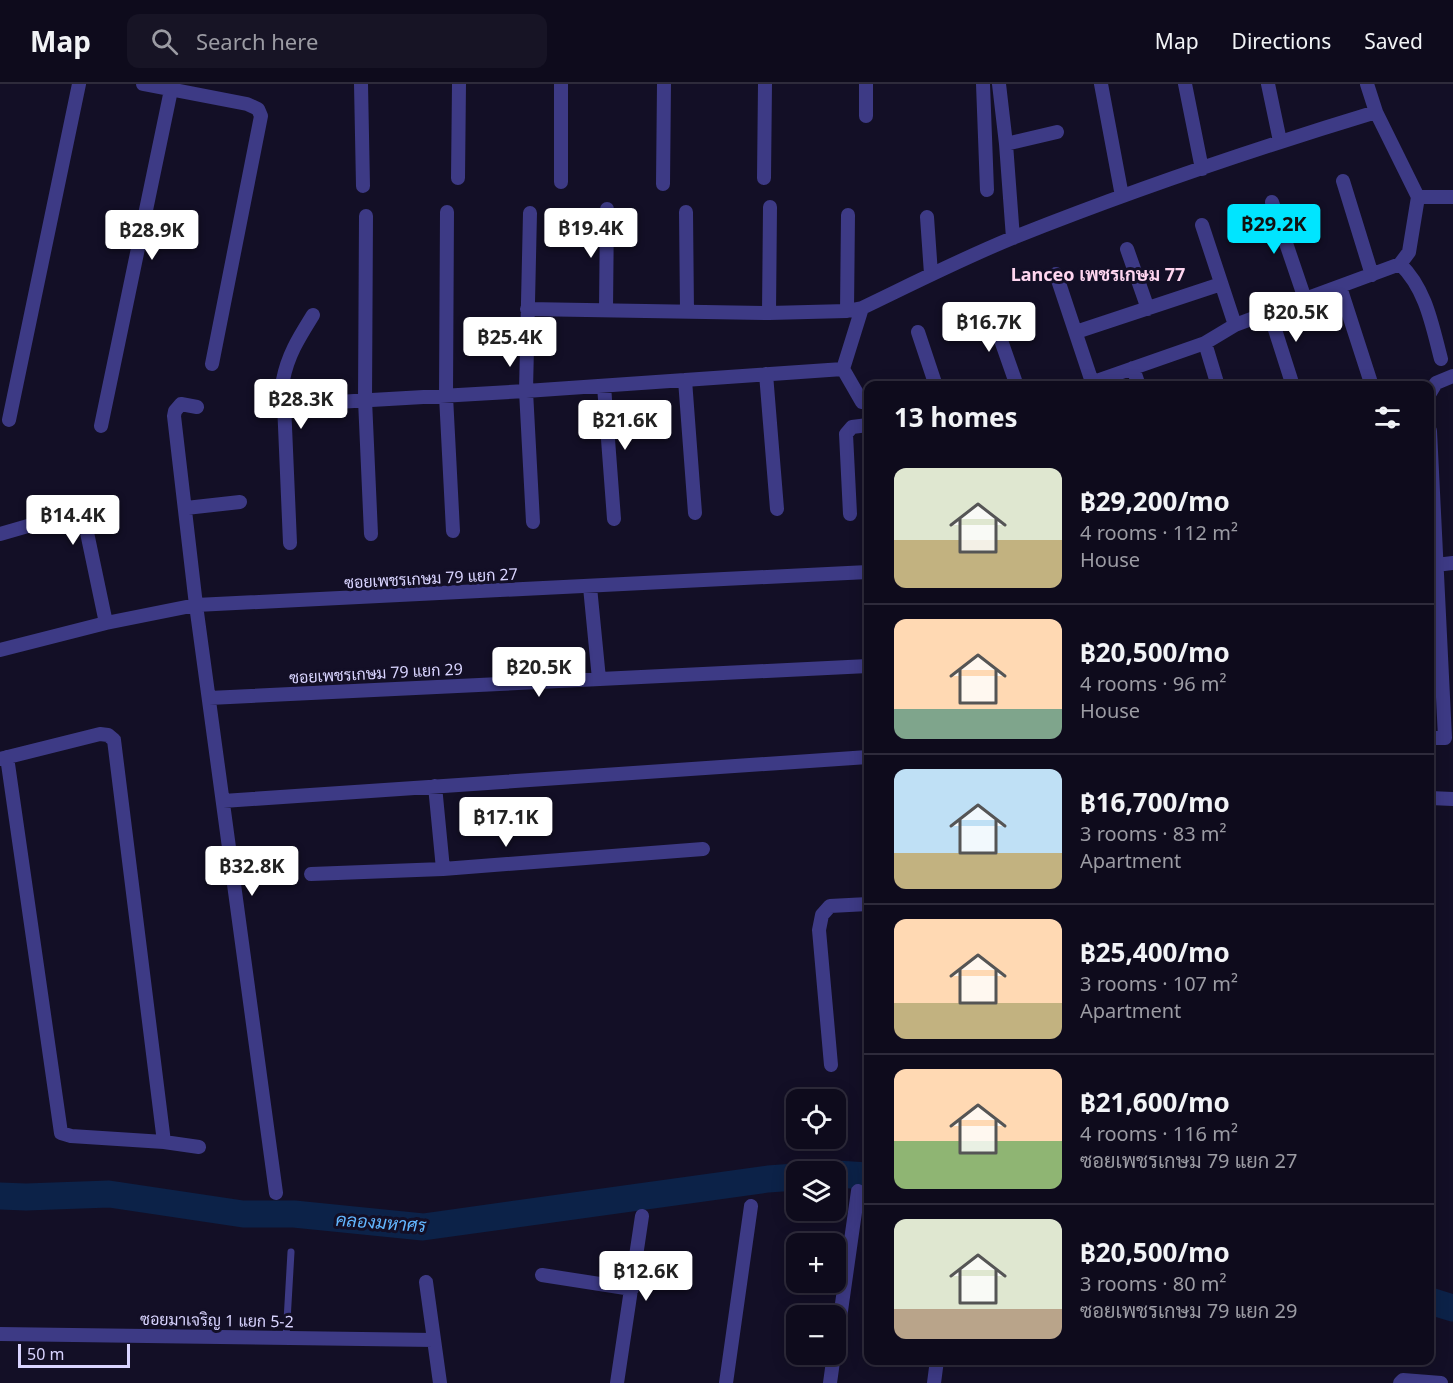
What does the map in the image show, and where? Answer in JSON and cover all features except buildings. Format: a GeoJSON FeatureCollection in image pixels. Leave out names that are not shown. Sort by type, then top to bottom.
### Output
{"type":"FeatureCollection","features":[{"type":"Feature","properties":{"kind":"street"},"geometry":{"type":"LineString","coordinates":[[9,420],[79,84]]}},
{"type":"Feature","properties":{"kind":"street"},"geometry":{"type":"LineString","coordinates":[[143,84],[247,104],[258,109],[261,116],[212,364]]}},
{"type":"Feature","properties":{"kind":"street"},"geometry":{"type":"LineString","coordinates":[[361,84],[363,186]]}},
{"type":"Feature","properties":{"kind":"street"},"geometry":{"type":"LineString","coordinates":[[458,178],[459,84]]}},
{"type":"Feature","properties":{"kind":"street"},"geometry":{"type":"LineString","coordinates":[[561,84],[561,182]]}},
{"type":"Feature","properties":{"kind":"street"},"geometry":{"type":"LineString","coordinates":[[663,184],[664,84]]}},
{"type":"Feature","properties":{"kind":"street"},"geometry":{"type":"LineString","coordinates":[[764,178],[765,84]]}},
{"type":"Feature","properties":{"kind":"street"},"geometry":{"type":"LineString","coordinates":[[866,84],[866,116]]}},
{"type":"Feature","properties":{"kind":"street"},"geometry":{"type":"LineString","coordinates":[[983,84],[987,190]]}},
{"type":"Feature","properties":{"kind":"street"},"geometry":{"type":"LineString","coordinates":[[999,84],[1013,238]]}},
{"type":"Feature","properties":{"kind":"street"},"geometry":{"type":"LineString","coordinates":[[1101,84],[1122,196]]}},
{"type":"Feature","properties":{"kind":"street"},"geometry":{"type":"LineString","coordinates":[[1185,84],[1202,169]]}},
{"type":"Feature","properties":{"kind":"street"},"geometry":{"type":"LineString","coordinates":[[1268,84],[1280,141]]}},
{"type":"Feature","properties":{"kind":"street"},"geometry":{"type":"LineString","coordinates":[[1096,381],[1204,343],[1235,325],[1269,311],[1400,264],[1409,252],[1418,197],[1366,84]]}},
{"type":"Feature","properties":{"kind":"street"},"geometry":{"type":"LineString","coordinates":[[101,426],[171,90]]}},
{"type":"Feature","properties":{"kind":"street"},"geometry":{"type":"LineString","coordinates":[[527,309],[769,313],[855,309],[1013,238],[1122,196],[1280,141],[1377,112]]}},
{"type":"Feature","properties":{"kind":"street"},"geometry":{"type":"LineString","coordinates":[[1006,144],[1057,132]]}},
{"type":"Feature","properties":{"kind":"street"},"geometry":{"type":"LineString","coordinates":[[1343,181],[1372,275]]}},
{"type":"Feature","properties":{"kind":"street"},"geometry":{"type":"LineString","coordinates":[[1418,197],[1453,196]]}},
{"type":"Feature","properties":{"kind":"street"},"geometry":{"type":"LineString","coordinates":[[1272,202],[1305,299]]}},
{"type":"Feature","properties":{"kind":"street"},"geometry":{"type":"LineString","coordinates":[[769,313],[770,207]]}},
{"type":"Feature","properties":{"kind":"street"},"geometry":{"type":"LineString","coordinates":[[606,310],[607,209]]}},
{"type":"Feature","properties":{"kind":"street"},"geometry":{"type":"LineString","coordinates":[[447,212],[446,396],[453,531]]}},
{"type":"Feature","properties":{"kind":"street"},"geometry":{"type":"LineString","coordinates":[[686,212],[687,311]]}},
{"type":"Feature","properties":{"kind":"street"},"geometry":{"type":"LineString","coordinates":[[530,213],[526,391],[533,522]]}},
{"type":"Feature","properties":{"kind":"street"},"geometry":{"type":"LineString","coordinates":[[848,215],[855,309],[843,369],[862,402]]}},
{"type":"Feature","properties":{"kind":"street"},"geometry":{"type":"LineString","coordinates":[[366,216],[365,400],[371,534]]}},
{"type":"Feature","properties":{"kind":"street"},"geometry":{"type":"LineString","coordinates":[[927,217],[931,274]]}},
{"type":"Feature","properties":{"kind":"street"},"geometry":{"type":"LineString","coordinates":[[1202,225],[1235,325]]}},
{"type":"Feature","properties":{"kind":"street"},"geometry":{"type":"LineString","coordinates":[[1127,249],[1148,309]]}},
{"type":"Feature","properties":{"kind":"street"},"geometry":{"type":"LineString","coordinates":[[1400,264],[1412,275],[1424,299],[1441,359]]}},
{"type":"Feature","properties":{"kind":"street"},"geometry":{"type":"LineString","coordinates":[[1056,274],[1076,332],[1086,381]]}},
{"type":"Feature","properties":{"kind":"street"},"geometry":{"type":"LineString","coordinates":[[1076,332],[1221,284]]}},
{"type":"Feature","properties":{"kind":"street"},"geometry":{"type":"LineString","coordinates":[[1340,286],[1370,381]]}},
{"type":"Feature","properties":{"kind":"street"},"geometry":{"type":"LineString","coordinates":[[990,309],[1015,381]]}},
{"type":"Feature","properties":{"kind":"street"},"geometry":{"type":"LineString","coordinates":[[1269,311],[1291,381]]}},
{"type":"Feature","properties":{"kind":"street"},"geometry":{"type":"LineString","coordinates":[[290,543],[284,380],[293,347],[313,315]]}},
{"type":"Feature","properties":{"kind":"street"},"geometry":{"type":"LineString","coordinates":[[918,332],[934,381]]}},
{"type":"Feature","properties":{"kind":"street"},"geometry":{"type":"LineString","coordinates":[[1204,343],[1216,381]]}},
{"type":"Feature","properties":{"kind":"street"},"geometry":{"type":"LineString","coordinates":[[1133,368],[1137,381]]}},
{"type":"Feature","properties":{"kind":"street"},"geometry":{"type":"LineString","coordinates":[[285,405],[843,369]]}},
{"type":"Feature","properties":{"kind":"street"},"geometry":{"type":"LineString","coordinates":[[766,374],[777,509]]}},
{"type":"Feature","properties":{"kind":"street"},"geometry":{"type":"LineString","coordinates":[[1434,387],[1453,376]]}},
{"type":"Feature","properties":{"kind":"street"},"geometry":{"type":"LineString","coordinates":[[685,380],[695,513]]}},
{"type":"Feature","properties":{"kind":"street"},"geometry":{"type":"LineString","coordinates":[[604,386],[614,519]]}},
{"type":"Feature","properties":{"kind":"street"},"geometry":{"type":"LineString","coordinates":[[197,406],[181,404],[174,416],[196,606],[276,1193]]}},
{"type":"Feature","properties":{"kind":"street"},"geometry":{"type":"LineString","coordinates":[[850,514],[846,434],[852,427],[864,426]]}},
{"type":"Feature","properties":{"kind":"street"},"geometry":{"type":"LineString","coordinates":[[186,508],[240,502]]}},
{"type":"Feature","properties":{"kind":"street"},"geometry":{"type":"LineString","coordinates":[[0,534],[66,516],[79,518],[85,523],[106,623]]}},
{"type":"Feature","properties":{"kind":"street"},"geometry":{"type":"LineString","coordinates":[[1434,520],[1449,738]]}},
{"type":"Feature","properties":{"kind":"street"},"geometry":{"type":"LineString","coordinates":[[1436,565],[1453,563]]}},
{"type":"Feature","properties":{"kind":"street","name":"ซอยเพชรเกษม 79 แยก 27"},"geometry":{"type":"LineString","coordinates":[[0,650],[106,623],[196,606],[864,572]]}},
{"type":"Feature","properties":{"kind":"street"},"geometry":{"type":"LineString","coordinates":[[590,587],[599,679]]}},
{"type":"Feature","properties":{"kind":"street","name":"ซอยเพชรเกษม 79 แยก 29"},"geometry":{"type":"LineString","coordinates":[[209,698],[864,666]]}},
{"type":"Feature","properties":{"kind":"street"},"geometry":{"type":"LineString","coordinates":[[164,1142],[114,740],[108,735],[100,734],[3,758],[61,1132],[71,1137],[164,1142],[200,1147]]}},
{"type":"Feature","properties":{"kind":"street"},"geometry":{"type":"LineString","coordinates":[[223,801],[864,757]]}},
{"type":"Feature","properties":{"kind":"street"},"geometry":{"type":"LineString","coordinates":[[435,786],[443,869]]}},
{"type":"Feature","properties":{"kind":"street"},"geometry":{"type":"LineString","coordinates":[[1434,798],[1453,799]]}},
{"type":"Feature","properties":{"kind":"street"},"geometry":{"type":"LineString","coordinates":[[310,874],[443,869],[703,849]]}},
{"type":"Feature","properties":{"kind":"street"},"geometry":{"type":"LineString","coordinates":[[831,1065],[819,930],[822,915],[830,906],[864,904]]}},
{"type":"Feature","properties":{"kind":"street"},"geometry":{"type":"LineString","coordinates":[[842,1305],[858,1191]]}},
{"type":"Feature","properties":{"kind":"street"},"geometry":{"type":"LineString","coordinates":[[726,1383],[751,1206]]}},
{"type":"Feature","properties":{"kind":"street"},"geometry":{"type":"LineString","coordinates":[[617,1383],[642,1216]]}},
{"type":"Feature","properties":{"kind":"street"},"geometry":{"type":"LineString","coordinates":[[542,1275],[632,1288]]}},
{"type":"Feature","properties":{"kind":"street"},"geometry":{"type":"LineString","coordinates":[[426,1282],[440,1383]]}},
{"type":"Feature","properties":{"kind":"street","name":"ซอยมาเจริญ 1 แยก 5-2"},"geometry":{"type":"LineString","coordinates":[[0,1334],[434,1340]]}},
{"type":"Feature","properties":{"kind":"street"},"geometry":{"type":"LineString","coordinates":[[830,1383],[832,1365]]}},
{"type":"Feature","properties":{"kind":"street"},"geometry":{"type":"LineString","coordinates":[[934,1383],[936,1365]]}},
{"type":"Feature","properties":{"kind":"street"},"geometry":{"type":"LineString","coordinates":[[1400,1383],[1403,1380],[1441,1383]]}},
{"type":"Feature","properties":{"kind":"lane"},"geometry":{"type":"LineString","coordinates":[[286,1338],[291,1252]]}},
{"type":"Feature","properties":{"kind":"waterway","name":"คลองมหาศร"},"geometry":{"type":"LineString","coordinates":[[846,1175],[864,1176]]}},
{"type":"Feature","properties":{"kind":"waterway","name":"คลองมหาศร"},"geometry":{"type":"LineString","coordinates":[[0,1196],[109,1194],[243,1214],[294,1214],[423,1227],[786,1178]]}},
{"type":"Feature","properties":{"kind":"waterway","name":"คลองมหาศร"},"geometry":{"type":"LineString","coordinates":[[1434,1302],[1453,1308]]}},
{"type":"Feature","properties":{"kind":"district","name":"Lanceo เพชรเกษม 77"},"geometry":{"type":"Point","coordinates":[1098,274]}}]}
